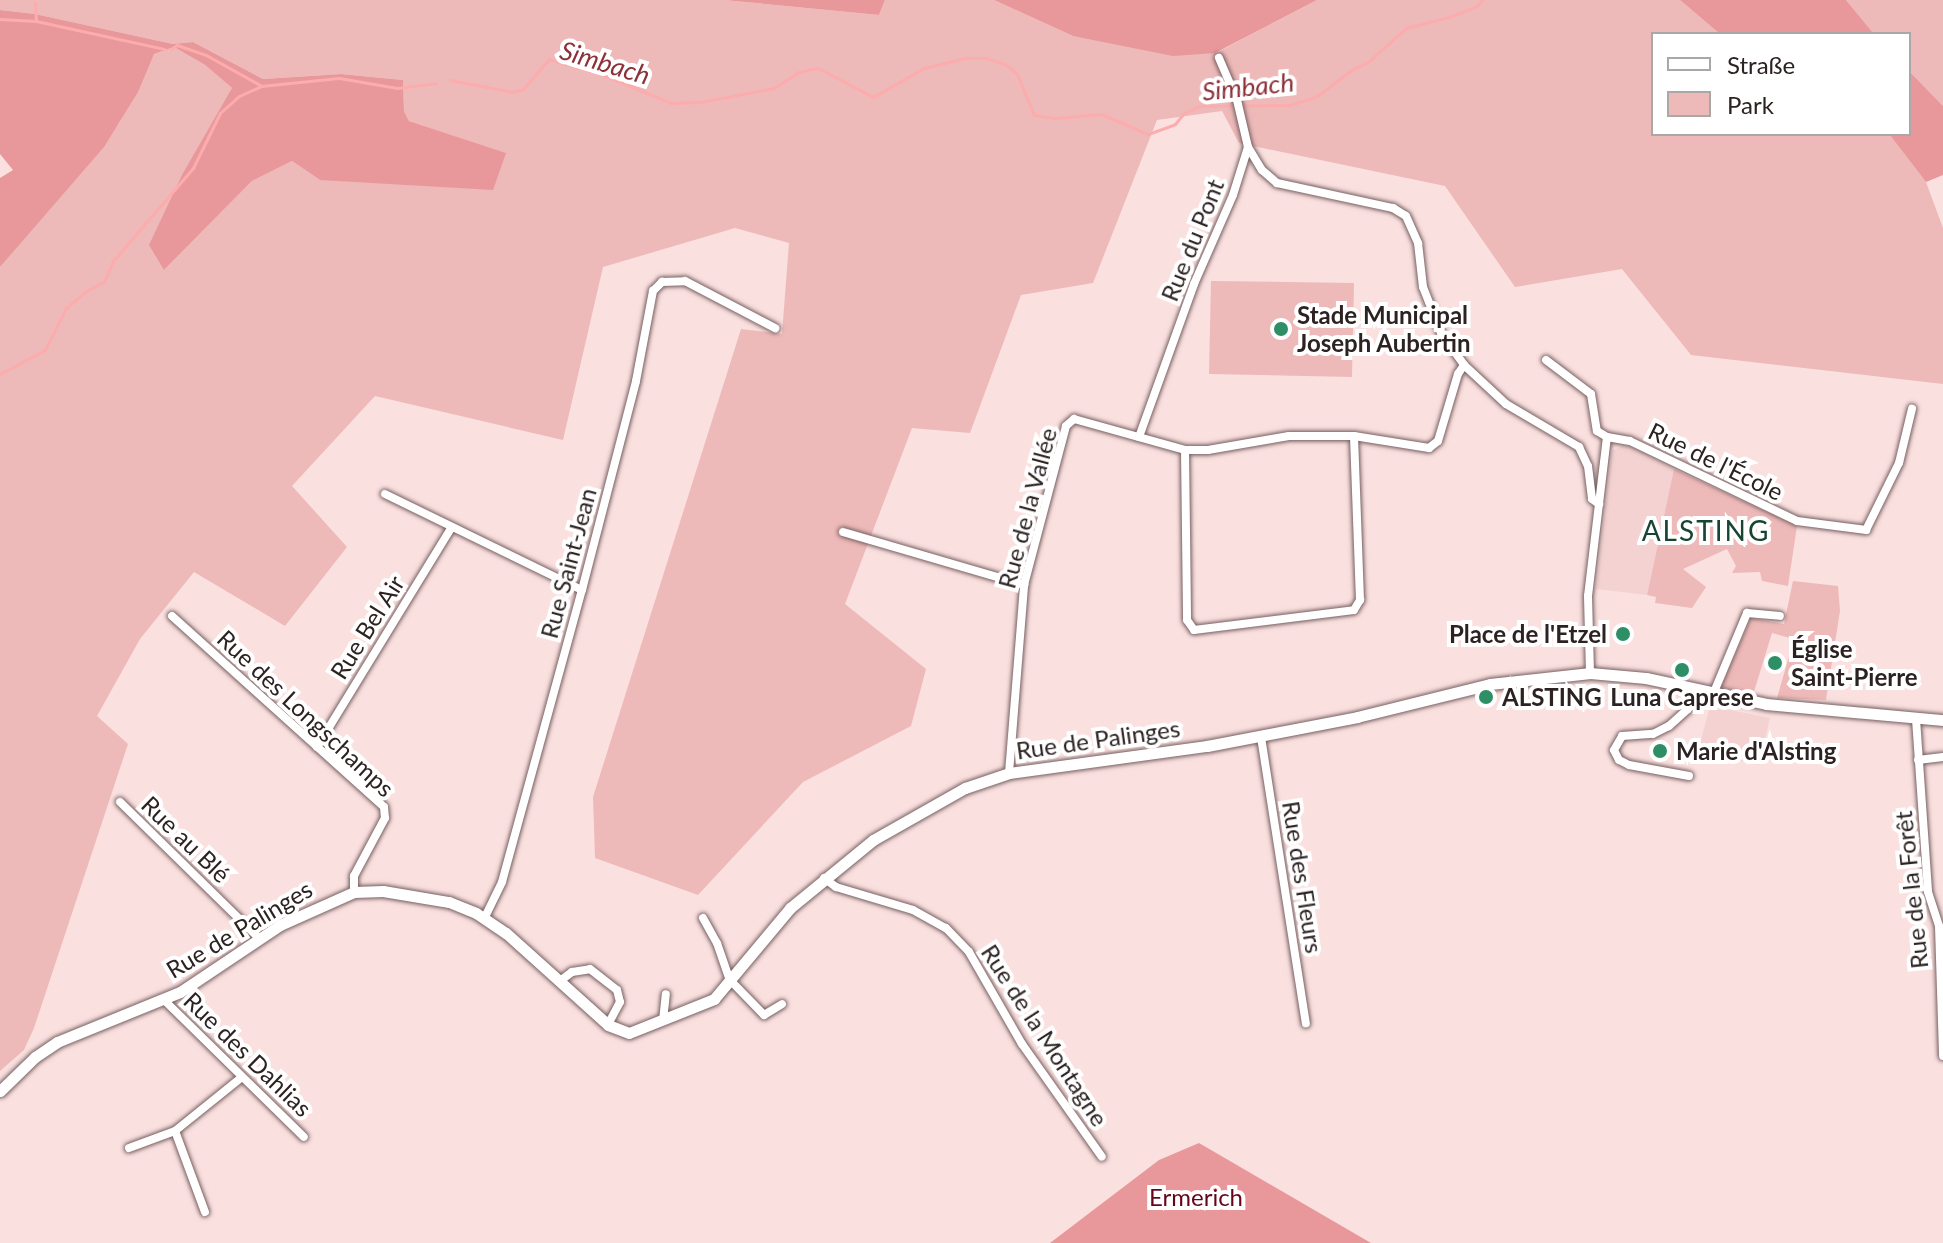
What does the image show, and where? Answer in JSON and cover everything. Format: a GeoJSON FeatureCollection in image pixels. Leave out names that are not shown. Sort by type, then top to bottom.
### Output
{"type":"FeatureCollection","features":[{"type":"Feature","properties":{"kind":"main road","name":"Rue de Palinges"},"geometry":{"type":"LineString","coordinates":[[0,1091],[35,1057],[81,1029],[163,999],[259,938],[323,904],[354,892],[383,891],[449,902],[485,917],[608,1025],[629,1033],[707,1004],[790,908],[823,877],[905,818],[965,788],[1009,773],[1261,737],[1539,677],[1590,673],[1646,678],[1766,704],[1943,720]]}},
{"type":"Feature","properties":{"kind":"street"},"geometry":{"type":"LineString","coordinates":[[1219,58],[1238,104],[1248,147],[1262,170],[1277,183],[1378,204],[1406,216],[1418,243],[1428,298],[1441,333],[1464,365],[1506,404],[1579,447],[1588,466],[1592,499],[1599,504]]}},
{"type":"Feature","properties":{"kind":"street","name":"Rue du Pont"},"geometry":{"type":"LineString","coordinates":[[1139,437],[1194,284],[1233,195],[1248,147]]}},
{"type":"Feature","properties":{"kind":"street","name":"Rue Saint-Jean"},"geometry":{"type":"LineString","coordinates":[[485,917],[502,882],[582,590],[636,381],[653,291],[662,282],[685,281],[775,328]]}},
{"type":"Feature","properties":{"kind":"street"},"geometry":{"type":"LineString","coordinates":[[1546,360],[1591,394],[1597,431],[1607,437],[1588,596],[1590,673]]}},
{"type":"Feature","properties":{"kind":"street","name":"Rue de la Vallée"},"geometry":{"type":"LineString","coordinates":[[1009,773],[1024,585],[1066,426],[1074,419],[1185,450],[1208,450],[1289,436],[1354,436],[1429,448],[1438,441],[1458,374],[1464,365]]}},
{"type":"Feature","properties":{"kind":"street","name":"Rue de l'École"},"geometry":{"type":"LineString","coordinates":[[1607,437],[1630,441],[1797,521],[1866,530],[1899,463],[1912,409]]}},
{"type":"Feature","properties":{"kind":"street"},"geometry":{"type":"LineString","coordinates":[[1185,450],[1187,620],[1194,630],[1354,610],[1360,600],[1354,436]]}},
{"type":"Feature","properties":{"kind":"street"},"geometry":{"type":"LineString","coordinates":[[385,494],[582,590]]}},
{"type":"Feature","properties":{"kind":"street","name":"Rue Bel Air"},"geometry":{"type":"LineString","coordinates":[[317,747],[452,527]]}},
{"type":"Feature","properties":{"kind":"street"},"geometry":{"type":"LineString","coordinates":[[843,532],[1024,585]]}},
{"type":"Feature","properties":{"kind":"street"},"geometry":{"type":"LineString","coordinates":[[1714,692],[1747,613],[1780,616]]}},
{"type":"Feature","properties":{"kind":"street","name":"Rue des Longschamps"},"geometry":{"type":"LineString","coordinates":[[172,616],[384,807],[385,818],[354,876],[354,892]]}},
{"type":"Feature","properties":{"kind":"street"},"geometry":{"type":"LineString","coordinates":[[1689,776],[1629,765],[1619,760],[1614,750],[1622,736],[1653,734],[1669,726],[1688,709],[1696,689]]}},
{"type":"Feature","properties":{"kind":"street","name":"Rue de la Forêt"},"geometry":{"type":"LineString","coordinates":[[1916,719],[1928,892],[1939,926],[1943,1056]]}},
{"type":"Feature","properties":{"kind":"street","name":"Rue des Fleurs"},"geometry":{"type":"LineString","coordinates":[[1261,737],[1306,1023]]}},
{"type":"Feature","properties":{"kind":"street"},"geometry":{"type":"LineString","coordinates":[[1918,760],[1943,757]]}},
{"type":"Feature","properties":{"kind":"street","name":"Rue au Blé"},"geometry":{"type":"LineString","coordinates":[[120,802],[259,938]]}},
{"type":"Feature","properties":{"kind":"street","name":"Rue de la Montagne"},"geometry":{"type":"LineString","coordinates":[[823,877],[836,887],[913,910],[946,928],[969,952],[1022,1044],[1102,1157]]}},
{"type":"Feature","properties":{"kind":"street"},"geometry":{"type":"LineString","coordinates":[[703,918],[717,943],[730,980],[764,1015],[782,1004]]}},
{"type":"Feature","properties":{"kind":"street"},"geometry":{"type":"LineString","coordinates":[[560,981],[572,972],[590,969],[617,990],[620,1002],[608,1025]]}},
{"type":"Feature","properties":{"kind":"street"},"geometry":{"type":"LineString","coordinates":[[663,1022],[666,994]]}},
{"type":"Feature","properties":{"kind":"street","name":"Rue des Dahlias"},"geometry":{"type":"LineString","coordinates":[[163,999],[304,1137]]}},
{"type":"Feature","properties":{"kind":"street"},"geometry":{"type":"LineString","coordinates":[[129,1148],[175,1131],[241,1078]]}},
{"type":"Feature","properties":{"kind":"street"},"geometry":{"type":"LineString","coordinates":[[175,1131],[205,1212]]}},
{"type":"Feature","properties":{"kind":"shaded area"},"geometry":{"type":"Polygon","coordinates":[[[1622,446],[1632,447],[1674,469],[1647,595],[1596,589],[1612,451],[1622,446]]]}},
{"type":"Feature","properties":{"kind":"shaded area"},"geometry":{"type":"Polygon","coordinates":[[[1710,706],[1770,718],[1759,765],[1710,754],[1711,750],[1699,747],[1710,706]]]}},
{"type":"Feature","properties":{"kind":"green space"},"geometry":{"type":"Polygon","coordinates":[[[0,0],[724,0],[879,15],[885,0],[994,0],[1073,36],[1216,53],[1317,0],[1680,0],[1718,32],[1651,32],[1651,136],[1891,136],[1926,182],[1943,228],[1943,384],[1691,355],[1622,269],[1515,287],[1445,186],[1239,143],[1222,111],[1157,120],[1093,283],[1021,295],[970,433],[912,428],[845,604],[926,669],[911,726],[803,782],[698,895],[595,858],[593,797],[741,329],[782,334],[789,243],[735,228],[603,267],[563,440],[375,396],[292,486],[347,547],[285,626],[194,572],[140,639],[97,716],[128,744],[34,1028],[24,1050],[0,1071],[0,267],[119,123],[154,54],[174,47],[205,65],[232,88],[164,270],[252,181],[292,161],[320,180],[505,153],[409,121],[404,111],[403,80],[341,74],[263,79],[193,42],[173,44],[35,14],[0,10],[0,0]]]}},
{"type":"Feature","properties":{"kind":"green space"},"geometry":{"type":"Polygon","coordinates":[[[724,0],[885,0],[879,15],[724,0]]]}},
{"type":"Feature","properties":{"kind":"green space"},"geometry":{"type":"Polygon","coordinates":[[[994,0],[1317,0],[1215,53],[1173,56],[1073,36],[994,0]]]}},
{"type":"Feature","properties":{"kind":"green space"},"geometry":{"type":"Polygon","coordinates":[[[1680,0],[1846,0],[1872,32],[1718,32],[1680,0]]]}},
{"type":"Feature","properties":{"kind":"green space"},"geometry":{"type":"Polygon","coordinates":[[[1846,0],[1943,0],[1943,106],[1911,73],[1911,32],[1872,32],[1846,0]]]}},
{"type":"Feature","properties":{"kind":"green space"},"geometry":{"type":"Polygon","coordinates":[[[0,10],[35,14],[173,44],[193,42],[263,79],[341,74],[403,80],[404,111],[409,121],[506,153],[493,190],[320,180],[292,161],[252,181],[164,270],[149,245],[182,175],[232,88],[205,65],[174,47],[154,54],[138,92],[104,147],[0,267],[0,178],[13,170],[0,154],[0,10]]]}},
{"type":"Feature","properties":{"kind":"green space"},"geometry":{"type":"Polygon","coordinates":[[[1911,73],[1943,106],[1943,175],[1926,182],[1891,136],[1911,136],[1911,73]]]}},
{"type":"Feature","properties":{"kind":"green space","name":"Stade Municipal Joseph Aubertin"},"geometry":{"type":"Polygon","coordinates":[[[1211,281],[1354,283],[1352,377],[1209,374],[1211,281]]]}},
{"type":"Feature","properties":{"kind":"green space"},"geometry":{"type":"Polygon","coordinates":[[[1674,469],[1797,526],[1788,586],[1762,581],[1760,572],[1732,573],[1736,566],[1727,549],[1683,569],[1706,587],[1692,608],[1655,603],[1656,597],[1647,595],[1674,469]]]}},
{"type":"Feature","properties":{"kind":"green space"},"geometry":{"type":"Polygon","coordinates":[[[1793,581],[1838,586],[1840,611],[1826,700],[1777,698],[1794,639],[1772,633],[1753,695],[1721,687],[1751,618],[1784,624],[1793,581]]]}},
{"type":"Feature","properties":{"kind":"green space","name":"Ermerich"},"geometry":{"type":"Polygon","coordinates":[[[1199,1143],[1371,1243],[1050,1243],[1159,1160],[1199,1143]]]}},
{"type":"Feature","properties":{"kind":"waterway","name":"Simbach"},"geometry":{"type":"LineString","coordinates":[[450,80],[513,92],[523,89],[549,59],[601,74],[671,103],[701,102],[774,88],[799,72],[818,68],[873,97],[924,68],[965,58],[986,58],[1005,64],[1017,74],[1034,115],[1055,118],[1101,114],[1148,134],[1175,124],[1184,113],[1200,106],[1290,105],[1317,96],[1353,69],[1368,62],[1406,28],[1452,16],[1477,6],[1482,0]]}},
{"type":"Feature","properties":{"kind":"waterway"},"geometry":{"type":"LineString","coordinates":[[35,3],[36,21]]}},
{"type":"Feature","properties":{"kind":"waterway"},"geometry":{"type":"LineString","coordinates":[[0,19],[36,21],[164,49]]}},
{"type":"Feature","properties":{"kind":"waterway"},"geometry":{"type":"LineString","coordinates":[[171,49],[177,45],[206,55],[260,85]]}},
{"type":"Feature","properties":{"kind":"waterway","name":"Simbach"},"geometry":{"type":"LineString","coordinates":[[0,374],[45,350],[66,308],[86,291],[104,282],[113,261],[193,168],[220,113],[239,96],[261,86],[339,78],[397,88],[436,83]]}},
{"type":"Feature","properties":{"kind":"place","name":"Stade Municipal Joseph Aubertin"},"geometry":{"type":"Point","coordinates":[1281,329]}},
{"type":"Feature","properties":{"kind":"place","name":"Place de l'Etzel"},"geometry":{"type":"Point","coordinates":[1623,634]}},
{"type":"Feature","properties":{"kind":"place","name":"Église Saint-Pierre"},"geometry":{"type":"Point","coordinates":[1775,663]}},
{"type":"Feature","properties":{"kind":"place","name":"Luna Caprese"},"geometry":{"type":"Point","coordinates":[1682,670]}},
{"type":"Feature","properties":{"kind":"place","name":"ALSTING"},"geometry":{"type":"Point","coordinates":[1486,697]}},
{"type":"Feature","properties":{"kind":"place","name":"Marie d'Alsting"},"geometry":{"type":"Point","coordinates":[1660,751]}},
{"type":"Feature","properties":{"kind":"district","name":"ALSTING"},"geometry":{"type":"Point","coordinates":[1706,530]}}]}
